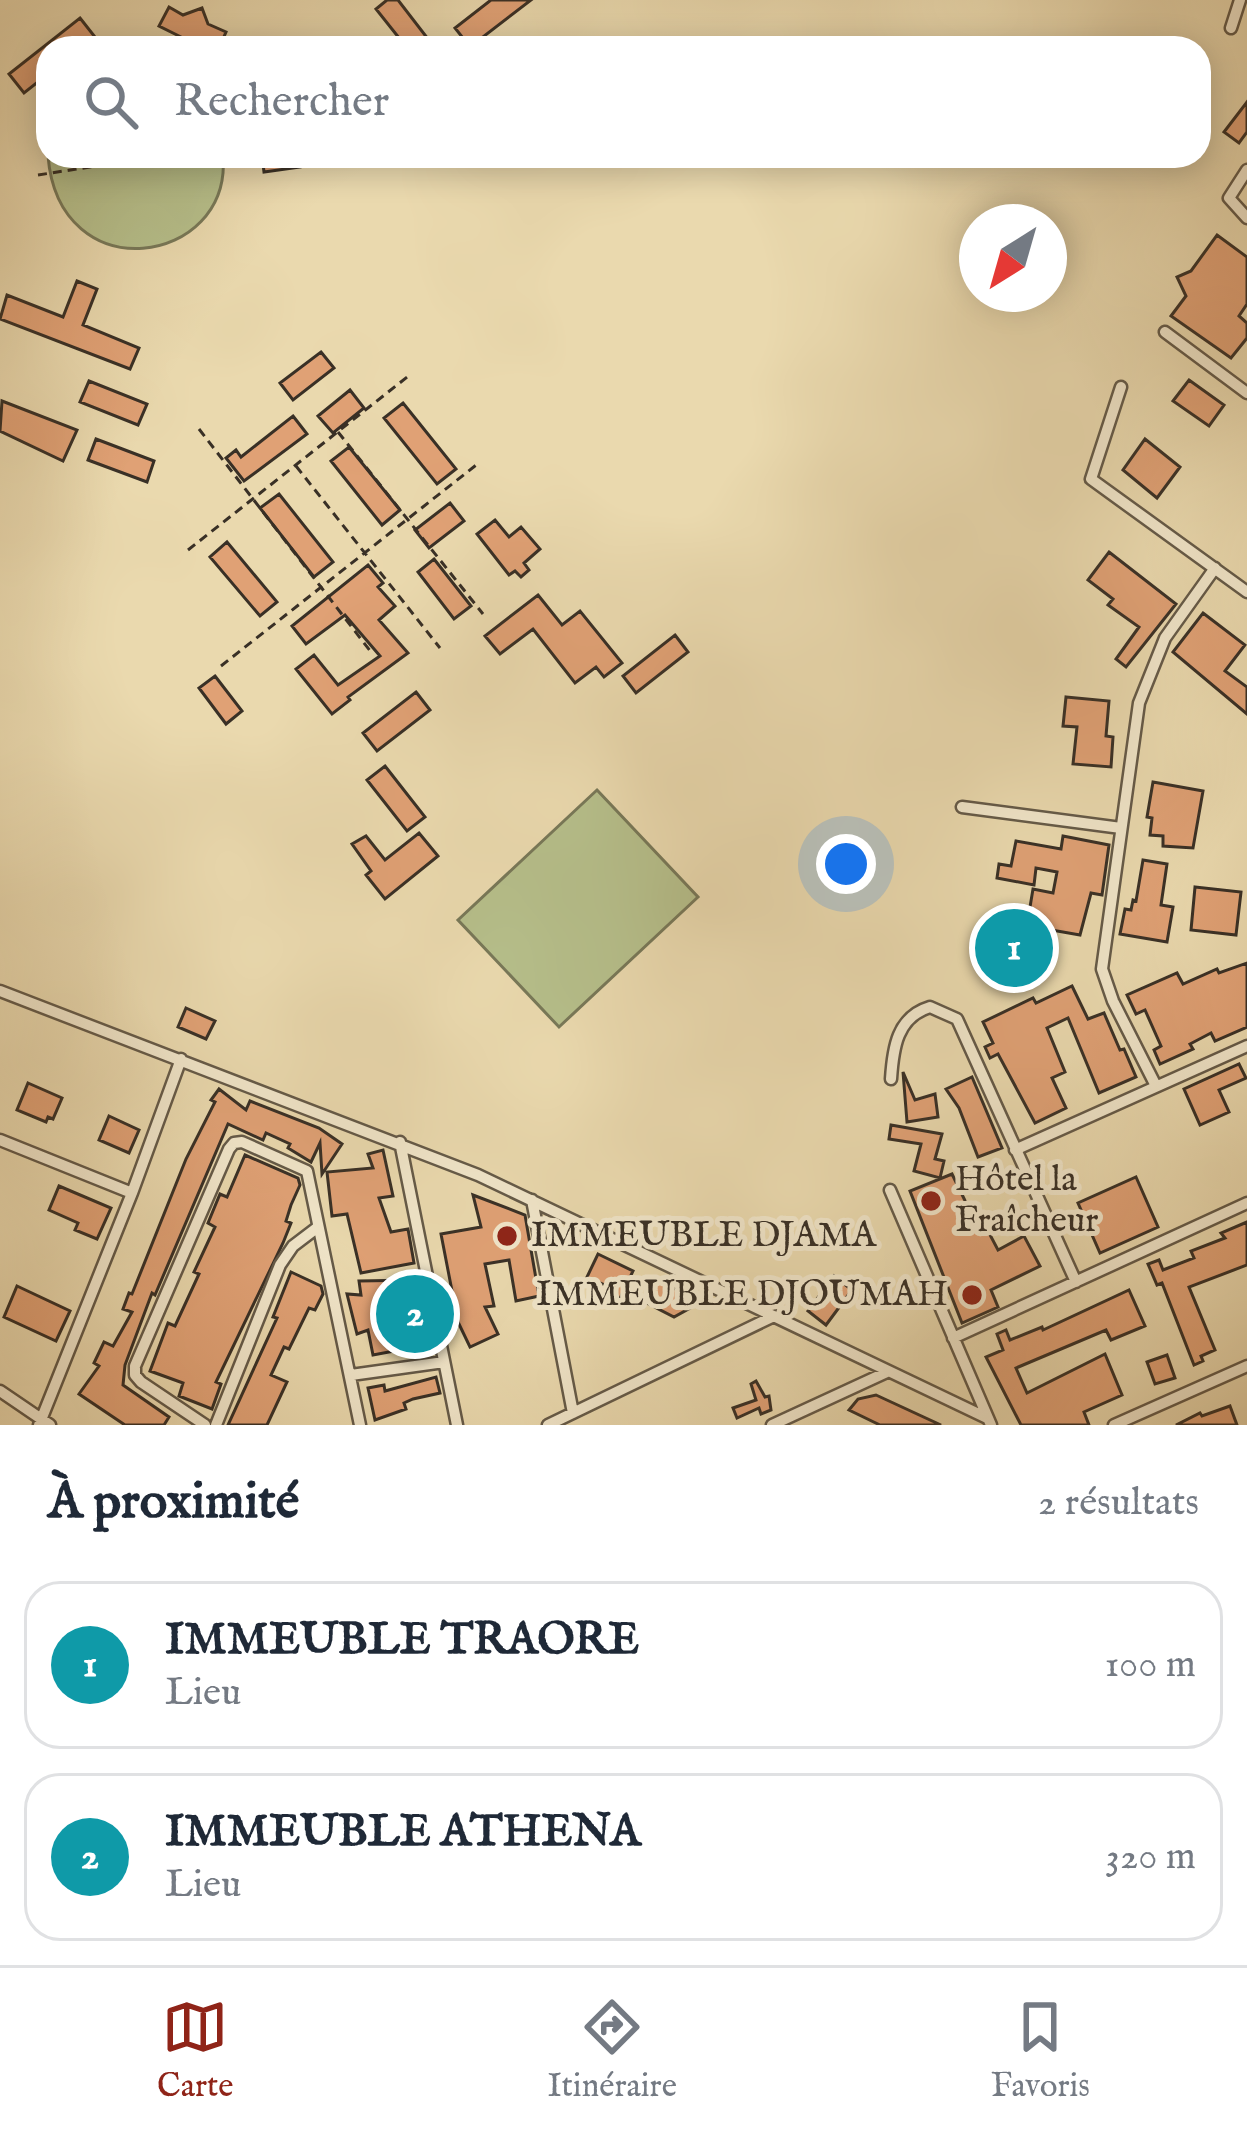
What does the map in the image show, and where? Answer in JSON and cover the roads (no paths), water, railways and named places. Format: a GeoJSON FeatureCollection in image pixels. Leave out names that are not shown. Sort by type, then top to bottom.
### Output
{"type":"FeatureCollection","features":[{"type":"Feature","properties":{"kind":"street"},"geometry":{"type":"LineString","coordinates":[[1231,28],[1240,0]]}},
{"type":"Feature","properties":{"kind":"street"},"geometry":{"type":"LineString","coordinates":[[1247,170],[1229,199],[1247,218]]}},
{"type":"Feature","properties":{"kind":"street"},"geometry":{"type":"LineString","coordinates":[[1165,332],[1247,392]]}},
{"type":"Feature","properties":{"kind":"street"},"geometry":{"type":"LineString","coordinates":[[1121,387],[1091,478],[1247,592]]}},
{"type":"Feature","properties":{"kind":"street"},"geometry":{"type":"LineString","coordinates":[[1156,1086],[1112,1001],[1102,970],[1146,682],[1165,638],[1215,568]]}},
{"type":"Feature","properties":{"kind":"street"},"geometry":{"type":"LineString","coordinates":[[962,807],[1121,828]]}},
{"type":"Feature","properties":{"kind":"street"},"geometry":{"type":"LineString","coordinates":[[0,991],[400,1142],[532,1200],[989,1421]]}},
{"type":"Feature","properties":{"kind":"street"},"geometry":{"type":"LineString","coordinates":[[891,1079],[893,1048],[904,1023],[930,1006],[948,1012],[968,1038],[1076,1282]]}},
{"type":"Feature","properties":{"kind":"street"},"geometry":{"type":"LineString","coordinates":[[1015,1150],[1247,1046]]}},
{"type":"Feature","properties":{"kind":"street"},"geometry":{"type":"LineString","coordinates":[[0,1391],[44,1423],[181,1059]]}},
{"type":"Feature","properties":{"kind":"street"},"geometry":{"type":"LineString","coordinates":[[0,1140],[132,1193]]}},
{"type":"Feature","properties":{"kind":"street"},"geometry":{"type":"LineString","coordinates":[[400,1142],[457,1425]]}},
{"type":"Feature","properties":{"kind":"street"},"geometry":{"type":"LineString","coordinates":[[206,1425],[141,1382],[135,1366],[234,1143],[308,1171],[360,1425]]}},
{"type":"Feature","properties":{"kind":"street"},"geometry":{"type":"LineString","coordinates":[[890,1190],[989,1421]]}},
{"type":"Feature","properties":{"kind":"street"},"geometry":{"type":"LineString","coordinates":[[532,1200],[573,1413]]}},
{"type":"Feature","properties":{"kind":"street"},"geometry":{"type":"LineString","coordinates":[[953,1338],[1247,1203]]}},
{"type":"Feature","properties":{"kind":"street"},"geometry":{"type":"LineString","coordinates":[[216,1425],[280,1265],[293,1246],[318,1227]]}},
{"type":"Feature","properties":{"kind":"street"},"geometry":{"type":"LineString","coordinates":[[548,1425],[774,1316]]}},
{"type":"Feature","properties":{"kind":"street"},"geometry":{"type":"LineString","coordinates":[[351,1375],[444,1362]]}},
{"type":"Feature","properties":{"kind":"street"},"geometry":{"type":"LineString","coordinates":[[1114,1425],[1247,1366]]}},
{"type":"Feature","properties":{"kind":"street"},"geometry":{"type":"LineString","coordinates":[[772,1425],[887,1372]]}},
{"type":"Feature","properties":{"kind":"place","name":"IMMEUBLE TRAORE"},"geometry":{"type":"Point","coordinates":[1014,948]}},
{"type":"Feature","properties":{"kind":"place","name":"Hôtel la Fraîcheur"},"geometry":{"type":"Point","coordinates":[931,1201]}},
{"type":"Feature","properties":{"kind":"place","name":"IMMEUBLE DJAMA"},"geometry":{"type":"Point","coordinates":[507,1236]}},
{"type":"Feature","properties":{"kind":"place","name":"IMMEUBLE DJOUMAH"},"geometry":{"type":"Point","coordinates":[972,1295]}},
{"type":"Feature","properties":{"kind":"place","name":"IMMEUBLE ATHENA"},"geometry":{"type":"Point","coordinates":[415,1314]}}]}
